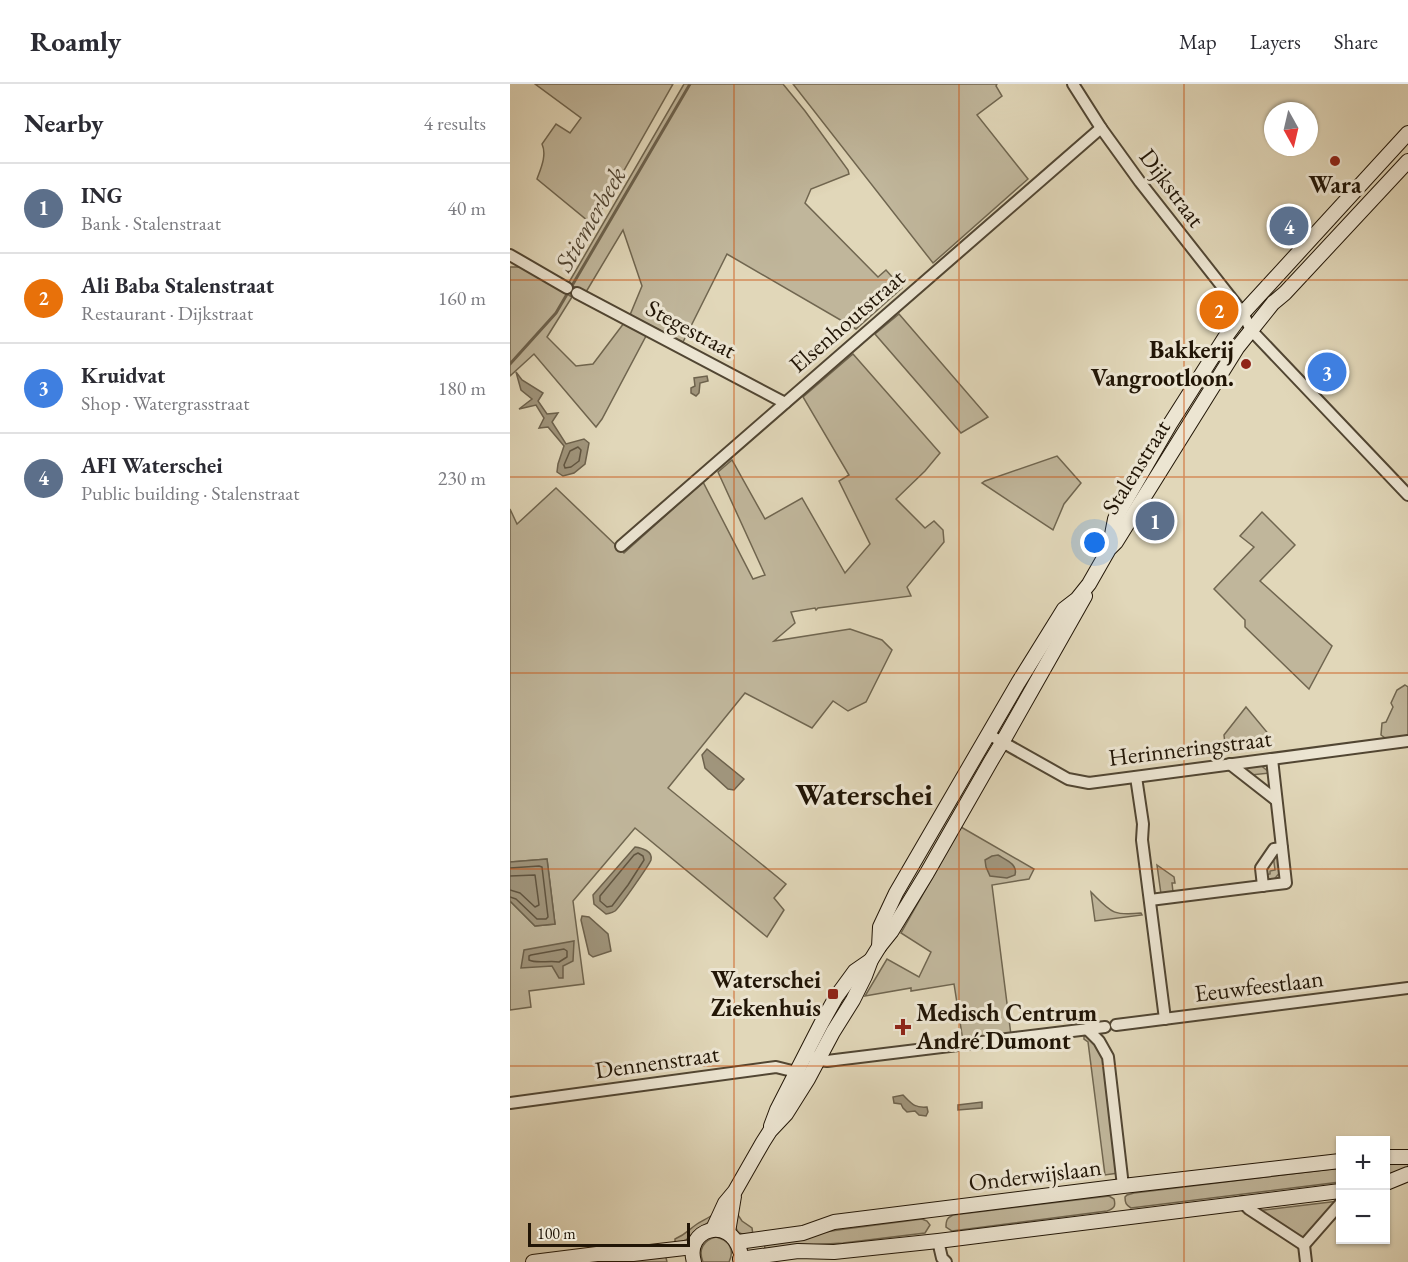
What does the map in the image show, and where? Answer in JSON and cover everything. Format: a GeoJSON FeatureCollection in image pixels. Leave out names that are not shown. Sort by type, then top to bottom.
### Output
{"type":"FeatureCollection","features":[{"type":"Feature","properties":{"kind":"street","name":"Dijkstraat"},"geometry":{"type":"LineString","coordinates":[[1073,84],[1140,182],[1243,313],[1251,330],[1408,495]]}},
{"type":"Feature","properties":{"kind":"street","name":"Elsenhoutstraat"},"geometry":{"type":"LineString","coordinates":[[621,546],[1101,128]]}},
{"type":"Feature","properties":{"kind":"street","name":"Stalenstraat"},"geometry":{"type":"LineString","coordinates":[[1109,549],[1115,519],[1170,424],[1224,339],[1271,281],[1408,133]]}},
{"type":"Feature","properties":{"kind":"street","name":"Stalenstraat"},"geometry":{"type":"LineString","coordinates":[[879,947],[880,927],[896,893],[1018,683],[1064,609],[1077,599],[1089,584],[1232,354],[1273,303],[1285,293],[1408,160]]}},
{"type":"Feature","properties":{"kind":"street","name":"Stegestraat"},"geometry":{"type":"LineString","coordinates":[[511,256],[785,403]]}},
{"type":"Feature","properties":{"kind":"street"},"geometry":{"type":"LineString","coordinates":[[1271,281],[1285,293]]}},
{"type":"Feature","properties":{"kind":"street"},"geometry":{"type":"LineString","coordinates":[[1170,424],[1184,432]]}},
{"type":"Feature","properties":{"kind":"street","name":"Stalenstraat"},"geometry":{"type":"LineString","coordinates":[[713,1229],[725,1203],[735,1191],[770,1131],[777,1110],[802,1076],[812,1057],[820,1024],[855,971],[871,960],[891,932],[1003,741],[1086,595],[1089,584]]}},
{"type":"Feature","properties":{"kind":"street"},"geometry":{"type":"LineString","coordinates":[[1018,683],[1032,690]]}},
{"type":"Feature","properties":{"kind":"street","name":"Herinneringstraat"},"geometry":{"type":"LineString","coordinates":[[988,734],[1068,778],[1089,783],[1408,741]]}},
{"type":"Feature","properties":{"kind":"street"},"geometry":{"type":"LineString","coordinates":[[1150,900],[1286,883],[1272,759]]}},
{"type":"Feature","properties":{"kind":"street"},"geometry":{"type":"LineString","coordinates":[[1230,764],[1276,800]]}},
{"type":"Feature","properties":{"kind":"street"},"geometry":{"type":"LineString","coordinates":[[1136,777],[1165,1019]]}},
{"type":"Feature","properties":{"kind":"street"},"geometry":{"type":"LineString","coordinates":[[1263,885],[1262,868],[1274,849],[1282,848]]}},
{"type":"Feature","properties":{"kind":"street","name":"Eeuwfeestlaan"},"geometry":{"type":"LineString","coordinates":[[812,1057],[834,1060],[1408,988]]}},
{"type":"Feature","properties":{"kind":"street"},"geometry":{"type":"LineString","coordinates":[[1088,1029],[1100,1041],[1108,1057],[1122,1183]]}},
{"type":"Feature","properties":{"kind":"street","name":"Dennenstraat"},"geometry":{"type":"LineString","coordinates":[[510,1103],[776,1067],[802,1076]]}},
{"type":"Feature","properties":{"kind":"street"},"geometry":{"type":"LineString","coordinates":[[1390,1156],[1408,1157]]}},
{"type":"Feature","properties":{"kind":"street","name":"Onderwijslaan"},"geometry":{"type":"LineString","coordinates":[[713,1229],[721,1229],[733,1237],[804,1233],[834,1222],[1122,1183],[1336,1162]]}},
{"type":"Feature","properties":{"kind":"street"},"geometry":{"type":"LineString","coordinates":[[1390,1181],[1408,1174]]}},
{"type":"Feature","properties":{"kind":"street","name":"Stalenstraat"},"geometry":{"type":"LineString","coordinates":[[733,1237],[735,1191]]}},
{"type":"Feature","properties":{"kind":"street"},"geometry":{"type":"LineString","coordinates":[[733,1237],[740,1250],[739,1260],[798,1251],[834,1252],[938,1242],[1336,1192]]}},
{"type":"Feature","properties":{"kind":"street"},"geometry":{"type":"LineString","coordinates":[[1242,1202],[1304,1245]]}},
{"type":"Feature","properties":{"kind":"street"},"geometry":{"type":"LineString","coordinates":[[1306,1262],[1304,1245],[1336,1210]]}},
{"type":"Feature","properties":{"kind":"street"},"geometry":{"type":"LineString","coordinates":[[694,1262],[693,1247],[697,1238],[713,1229]]}},
{"type":"Feature","properties":{"kind":"street"},"geometry":{"type":"LineString","coordinates":[[938,1242],[942,1257],[946,1262]]}},
{"type":"Feature","properties":{"kind":"street"},"geometry":{"type":"LineString","coordinates":[[533,1262],[597,1254],[633,1254],[693,1247]]}},
{"type":"Feature","properties":{"kind":"shaded area"},"geometry":{"type":"Polygon","coordinates":[[[535,84],[673,84],[593,225],[537,179],[544,157],[542,144],[556,124],[570,133],[581,118],[535,84]]]}},
{"type":"Feature","properties":{"kind":"shaded area"},"geometry":{"type":"Polygon","coordinates":[[[684,84],[783,84],[848,170],[849,174],[811,189],[805,203],[878,277],[886,270],[902,288],[856,329],[727,254],[683,342],[630,315],[642,286],[623,230],[586,292],[568,284],[684,84]]]}},
{"type":"Feature","properties":{"kind":"shaded area"},"geometry":{"type":"Polygon","coordinates":[[[793,84],[997,84],[1002,96],[977,115],[1028,179],[933,263],[793,84]]]}},
{"type":"Feature","properties":{"kind":"shaded area"},"geometry":{"type":"Polygon","coordinates":[[[510,267],[524,267],[572,297],[547,337],[576,366],[593,364],[624,323],[646,336],[596,427],[534,354],[510,376],[510,267]]]}},
{"type":"Feature","properties":{"kind":"shaded area"},"geometry":{"type":"Polygon","coordinates":[[[899,314],[988,417],[961,433],[875,334],[899,314]]]}},
{"type":"Feature","properties":{"kind":"shaded area"},"geometry":{"type":"Polygon","coordinates":[[[853,354],[940,453],[896,499],[925,528],[934,521],[943,530],[944,542],[907,587],[911,596],[791,612],[795,623],[774,641],[850,629],[882,640],[892,650],[866,702],[848,711],[833,701],[812,728],[745,693],[668,788],[786,884],[774,898],[784,910],[767,937],[635,828],[573,901],[584,984],[529,991],[531,1007],[510,1010],[510,901],[535,926],[555,924],[547,859],[510,862],[510,509],[517,524],[556,488],[624,553],[703,482],[753,579],[765,575],[718,472],[732,460],[765,519],[802,498],[845,573],[870,544],[839,481],[849,475],[803,397],[853,354]]]}},
{"type":"Feature","properties":{"kind":"shaded area"},"geometry":{"type":"Polygon","coordinates":[[[1057,456],[1081,483],[1064,504],[1053,530],[982,483],[985,481],[1057,456]]]}},
{"type":"Feature","properties":{"kind":"shaded area"},"geometry":{"type":"Polygon","coordinates":[[[1262,512],[1295,545],[1260,581],[1332,646],[1309,689],[1245,627],[1245,620],[1214,589],[1254,547],[1240,536],[1262,512]]]}},
{"type":"Feature","properties":{"kind":"shaded area"},"geometry":{"type":"Polygon","coordinates":[[[1405,685],[1408,687],[1408,737],[1388,740],[1381,735],[1382,723],[1386,722],[1393,707],[1391,703],[1397,690],[1405,685]]]}},
{"type":"Feature","properties":{"kind":"shaded area"},"geometry":{"type":"Polygon","coordinates":[[[1246,707],[1271,737],[1266,747],[1226,753],[1224,735],[1246,707]]]}},
{"type":"Feature","properties":{"kind":"shaded area"},"geometry":{"type":"Polygon","coordinates":[[[1258,763],[1270,773],[1251,775],[1237,766],[1258,763]]]}},
{"type":"Feature","properties":{"kind":"shaded area"},"geometry":{"type":"Polygon","coordinates":[[[961,827],[1034,869],[1029,879],[992,885],[1011,1035],[963,1041],[954,984],[865,996],[887,959],[919,977],[931,952],[901,933],[961,827]]]}},
{"type":"Feature","properties":{"kind":"shaded area"},"geometry":{"type":"Polygon","coordinates":[[[1278,852],[1282,870],[1271,883],[1267,883],[1265,875],[1275,870],[1273,855],[1278,852]]]}},
{"type":"Feature","properties":{"kind":"shaded area"},"geometry":{"type":"Polygon","coordinates":[[[1157,865],[1174,877],[1173,892],[1161,894],[1157,865]]]}},
{"type":"Feature","properties":{"kind":"shaded area"},"geometry":{"type":"Polygon","coordinates":[[[1091,892],[1113,911],[1124,914],[1141,913],[1142,915],[1095,921],[1091,892]]]}},
{"type":"Feature","properties":{"kind":"shaded area"},"geometry":{"type":"Polygon","coordinates":[[[1084,1032],[1104,1055],[1118,1173],[1105,1175],[1088,1042],[1084,1039],[1084,1032]]]}},
{"type":"Feature","properties":{"kind":"shaded area"},"geometry":{"type":"Polygon","coordinates":[[[1408,1161],[1408,1170],[1390,1175],[1390,1162],[1408,1161]]]}},
{"type":"Feature","properties":{"kind":"shaded area"},"geometry":{"type":"Polygon","coordinates":[[[1336,1168],[1336,1182],[1131,1208],[1127,1205],[1125,1197],[1134,1193],[1336,1168]]]}},
{"type":"Feature","properties":{"kind":"shaded area"},"geometry":{"type":"Polygon","coordinates":[[[1109,1196],[1114,1199],[1115,1205],[1107,1211],[952,1231],[946,1227],[947,1220],[953,1215],[1109,1196]]]}},
{"type":"Feature","properties":{"kind":"shaded area"},"geometry":{"type":"Polygon","coordinates":[[[1336,1201],[1336,1204],[1307,1237],[1298,1238],[1256,1211],[1336,1201]]]}},
{"type":"Feature","properties":{"kind":"shaded area"},"geometry":{"type":"Polygon","coordinates":[[[715,1213],[713,1220],[697,1229],[686,1240],[675,1244],[675,1239],[715,1213]]]}},
{"type":"Feature","properties":{"kind":"shaded area"},"geometry":{"type":"Polygon","coordinates":[[[734,1215],[738,1215],[752,1228],[753,1235],[738,1231],[734,1215]]]}},
{"type":"Feature","properties":{"kind":"shaded area"},"geometry":{"type":"Polygon","coordinates":[[[922,1219],[930,1225],[925,1233],[765,1250],[764,1241],[922,1219]]]}},
{"type":"Feature","properties":{"kind":"shaded area"},"geometry":{"type":"Polygon","coordinates":[[[716,1237],[724,1240],[730,1246],[729,1262],[703,1262],[701,1250],[703,1246],[708,1240],[716,1237]]]}},
{"type":"Feature","properties":{"kind":"shaded area"},"geometry":{"type":"Polygon","coordinates":[[[665,1253],[667,1262],[596,1262],[596,1259],[665,1253]]]}},
{"type":"Feature","properties":{"kind":"water"},"geometry":{"type":"Polygon","coordinates":[[[516,372],[522,380],[543,393],[538,401],[547,414],[558,413],[552,422],[566,444],[584,439],[589,443],[585,464],[574,473],[563,476],[557,472],[564,446],[548,427],[539,428],[544,418],[536,405],[519,409],[532,399],[521,390],[516,372]]]}},
{"type":"Feature","properties":{"kind":"water"},"geometry":{"type":"Polygon","coordinates":[[[707,376],[708,381],[700,383],[699,393],[696,396],[691,393],[691,388],[695,386],[694,378],[707,376]]]}},
{"type":"Feature","properties":{"kind":"water"},"geometry":{"type":"Polygon","coordinates":[[[707,749],[744,779],[734,790],[728,789],[705,768],[702,755],[707,749]]]}},
{"type":"Feature","properties":{"kind":"water"},"geometry":{"type":"Polygon","coordinates":[[[635,847],[649,852],[651,860],[618,908],[606,914],[594,904],[593,895],[635,847]]]}},
{"type":"Feature","properties":{"kind":"water"},"geometry":{"type":"Polygon","coordinates":[[[998,855],[1013,865],[1015,875],[1007,878],[990,876],[985,860],[998,855]]]}},
{"type":"Feature","properties":{"kind":"water"},"geometry":{"type":"Polygon","coordinates":[[[547,859],[555,924],[535,926],[510,901],[510,862],[547,859]]]}},
{"type":"Feature","properties":{"kind":"water"},"geometry":{"type":"Polygon","coordinates":[[[582,916],[589,917],[608,934],[611,951],[593,957],[589,954],[582,916]]]}},
{"type":"Feature","properties":{"kind":"water"},"geometry":{"type":"Polygon","coordinates":[[[574,941],[573,961],[563,966],[563,978],[559,978],[552,966],[521,968],[524,950],[574,941]]]}},
{"type":"Feature","properties":{"kind":"water"},"geometry":{"type":"Polygon","coordinates":[[[903,1095],[914,1105],[927,1107],[926,1116],[919,1115],[915,1111],[907,1112],[901,1104],[894,1103],[893,1097],[903,1095]]]}},
{"type":"Feature","properties":{"kind":"water"},"geometry":{"type":"Polygon","coordinates":[[[982,1102],[982,1108],[958,1110],[958,1105],[982,1102]]]}},
{"type":"Feature","properties":{"kind":"waterway","name":"Stiemerbeek"},"geometry":{"type":"LineString","coordinates":[[510,364],[556,313],[690,84]]}},
{"type":"Feature","properties":{"kind":"place","name":"Wara"},"geometry":{"type":"Point","coordinates":[1335,161]}},
{"type":"Feature","properties":{"kind":"place","name":"AFI Waterschei"},"geometry":{"type":"Point","coordinates":[1289,226]}},
{"type":"Feature","properties":{"kind":"place","name":"Ali Baba Stalenstraat"},"geometry":{"type":"Point","coordinates":[1219,310]}},
{"type":"Feature","properties":{"kind":"place","name":"Bakkerij Vangrootloon."},"geometry":{"type":"Point","coordinates":[1246,364]}},
{"type":"Feature","properties":{"kind":"place","name":"Kruidvat"},"geometry":{"type":"Point","coordinates":[1327,372]}},
{"type":"Feature","properties":{"kind":"place","name":"ING"},"geometry":{"type":"Point","coordinates":[1155,521]}},
{"type":"Feature","properties":{"kind":"place","name":"Waterschei Ziekenhuis"},"geometry":{"type":"Point","coordinates":[833,994]}},
{"type":"Feature","properties":{"kind":"place","name":"Medisch Centrum André Dumont"},"geometry":{"type":"Point","coordinates":[903,1027]}},
{"type":"Feature","properties":{"kind":"district","name":"Waterschei"},"geometry":{"type":"Point","coordinates":[864,795]}}]}
